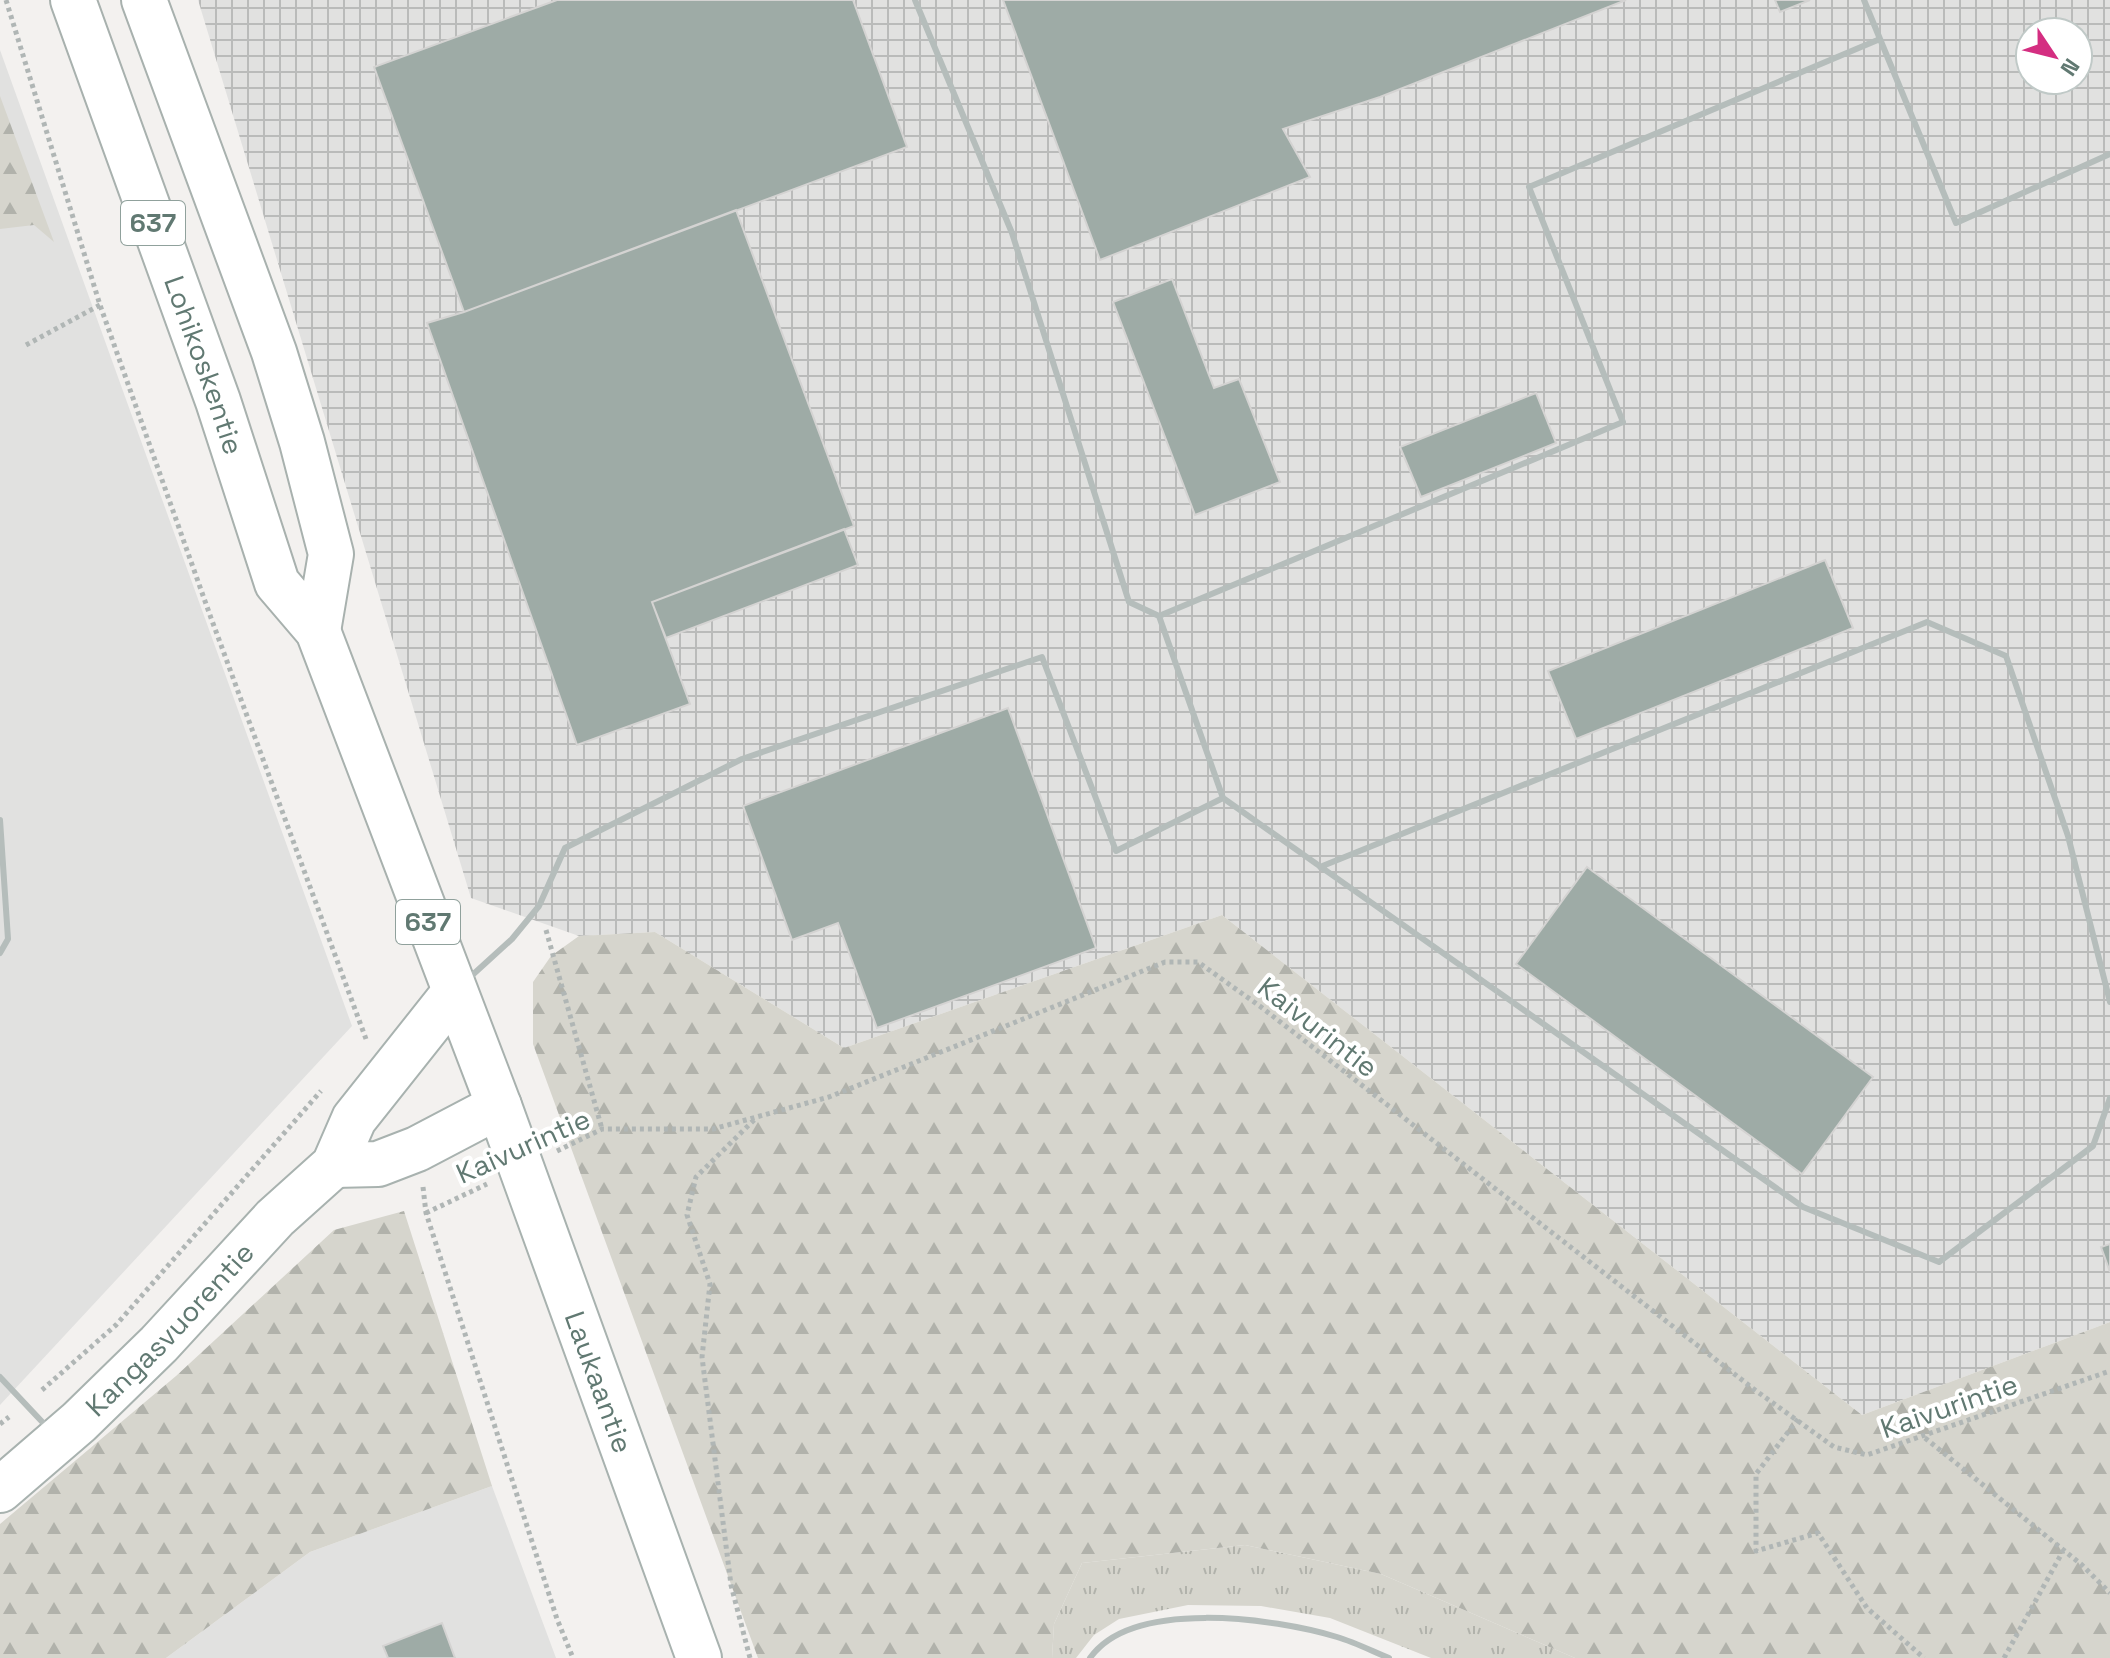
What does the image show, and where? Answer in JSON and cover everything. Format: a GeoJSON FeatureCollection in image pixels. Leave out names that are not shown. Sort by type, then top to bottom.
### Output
{"type":"FeatureCollection","features":[{"type":"Feature","properties":{"kind":"main road","name":"Lohikoskentie"},"geometry":{"type":"LineString","coordinates":[[73,0],[212,386],[277,583],[318,631],[499,1106]]}},
{"type":"Feature","properties":{"kind":"main road","name":"637"},"geometry":{"type":"LineString","coordinates":[[144,0],[274,352],[302,442],[331,554],[318,631]]}},
{"type":"Feature","properties":{"kind":"main road","name":"Kangasvuorentie"},"geometry":{"type":"LineString","coordinates":[[0,1490],[159,1344],[275,1218],[334,1165],[354,1119],[454,993]]}},
{"type":"Feature","properties":{"kind":"main road"},"geometry":{"type":"LineString","coordinates":[[334,1165],[378,1164],[417,1149],[499,1106]]}},
{"type":"Feature","properties":{"kind":"main road","name":"Laukaantie"},"geometry":{"type":"LineString","coordinates":[[499,1106],[699,1658]]}},
{"type":"Feature","properties":{"kind":"lane"},"geometry":{"type":"LineString","coordinates":[[915,0],[1012,233],[1129,602],[1159,616],[1223,798],[1803,1207],[1939,1262],[2093,1146],[2110,1098]]}},
{"type":"Feature","properties":{"kind":"lane"},"geometry":{"type":"LineString","coordinates":[[1864,0],[1956,223],[2110,154]]}},
{"type":"Feature","properties":{"kind":"lane"},"geometry":{"type":"LineString","coordinates":[[1159,616],[1623,422],[1529,187],[1880,39]]}},
{"type":"Feature","properties":{"kind":"lane"},"geometry":{"type":"LineString","coordinates":[[1320,867],[1927,622],[2006,656],[2068,836],[2110,1002]]}},
{"type":"Feature","properties":{"kind":"lane"},"geometry":{"type":"LineString","coordinates":[[454,993],[512,939],[539,906],[565,848],[742,759],[1042,657],[1116,851],[1223,798]]}},
{"type":"Feature","properties":{"kind":"lane"},"geometry":{"type":"LineString","coordinates":[[0,820],[8,939],[0,953]]}},
{"type":"Feature","properties":{"kind":"lane"},"geometry":{"type":"LineString","coordinates":[[0,1377],[57,1439]]}},
{"type":"Feature","properties":{"kind":"lane"},"geometry":{"type":"LineString","coordinates":[[1090,1658],[1101,1642],[1129,1627],[1184,1618],[1286,1627],[1337,1637],[1389,1658]]}},
{"type":"Feature","properties":{"kind":"path"},"geometry":{"type":"LineString","coordinates":[[6,0],[100,305],[211,618],[366,1038],[356,1050]]}},
{"type":"Feature","properties":{"kind":"path"},"geometry":{"type":"LineString","coordinates":[[26,345],[100,305]]}},
{"type":"Feature","properties":{"kind":"path"},"geometry":{"type":"LineString","coordinates":[[539,906],[602,1129]]}},
{"type":"Feature","properties":{"kind":"path","name":"Kaivurintie"},"geometry":{"type":"LineString","coordinates":[[573,1658],[557,1619],[426,1213],[602,1129],[713,1129],[829,1097],[1165,962],[1198,962],[1834,1447],[1867,1455],[2110,1371]]}},
{"type":"Feature","properties":{"kind":"path"},"geometry":{"type":"LineString","coordinates":[[0,1424],[116,1325],[326,1085]]}},
{"type":"Feature","properties":{"kind":"path"},"geometry":{"type":"LineString","coordinates":[[750,1658],[731,1585],[702,1357],[710,1284],[687,1215],[696,1177],[756,1117]]}},
{"type":"Feature","properties":{"kind":"path"},"geometry":{"type":"LineString","coordinates":[[1798,1419],[1756,1474],[1756,1551],[1818,1533],[1867,1608],[1924,1658]]}},
{"type":"Feature","properties":{"kind":"path"},"geometry":{"type":"LineString","coordinates":[[1924,1437],[2064,1550],[2110,1593]]}},
{"type":"Feature","properties":{"kind":"path"},"geometry":{"type":"LineString","coordinates":[[2004,1658],[2064,1550]]}},
{"type":"Feature","properties":{"kind":"shaded area"},"geometry":{"type":"Polygon","coordinates":[[[198,0],[2110,0],[2110,1322],[1862,1415],[1222,915],[844,1048],[655,932],[579,936],[471,898],[198,0]]]}},
{"type":"Feature","properties":{"kind":"shaded area"},"geometry":{"type":"Polygon","coordinates":[[[0,50],[352,1026],[0,1405],[0,50]]]}},
{"type":"Feature","properties":{"kind":"shaded area"},"geometry":{"type":"Polygon","coordinates":[[[492,1486],[556,1658],[166,1658],[310,1552],[492,1486]]]}},
{"type":"Feature","properties":{"kind":"green space"},"geometry":{"type":"Polygon","coordinates":[[[0,96],[54,242],[34,225],[0,229],[0,96]]]}},
{"type":"Feature","properties":{"kind":"green space"},"geometry":{"type":"Polygon","coordinates":[[[1222,915],[1862,1415],[2110,1322],[2110,1658],[1575,1658],[1381,1574],[1245,1545],[1082,1563],[1054,1624],[1052,1658],[758,1658],[533,1044],[533,982],[551,956],[579,936],[655,932],[844,1048],[1222,915]]]}},
{"type":"Feature","properties":{"kind":"green space"},"geometry":{"type":"Polygon","coordinates":[[[404,1211],[492,1486],[310,1552],[166,1658],[0,1658],[0,1524],[176,1376],[334,1230],[404,1211]]]}},
{"type":"Feature","properties":{"kind":"green space"},"geometry":{"type":"Polygon","coordinates":[[[1245,1545],[1381,1574],[1575,1658],[1431,1658],[1330,1618],[1261,1606],[1188,1605],[1119,1619],[1094,1635],[1076,1658],[1052,1658],[1054,1624],[1082,1563],[1245,1545]]]}},
{"type":"Feature","properties":{"kind":"building"},"geometry":{"type":"Polygon","coordinates":[[[557,0],[853,0],[907,147],[464,312],[374,67],[557,0]]]}},
{"type":"Feature","properties":{"kind":"building"},"geometry":{"type":"Polygon","coordinates":[[[1003,0],[1626,0],[1380,97],[1283,129],[1310,177],[1100,260],[1003,0]]]}},
{"type":"Feature","properties":{"kind":"building"},"geometry":{"type":"Polygon","coordinates":[[[1775,0],[1810,0],[1780,12],[1775,0]]]}},
{"type":"Feature","properties":{"kind":"building"},"geometry":{"type":"Polygon","coordinates":[[[736,210],[854,526],[652,602],[690,704],[577,745],[427,323],[736,210]]]}},
{"type":"Feature","properties":{"kind":"building"},"geometry":{"type":"Polygon","coordinates":[[[1172,279],[1214,388],[1239,379],[1280,482],[1195,515],[1113,302],[1172,279]]]}},
{"type":"Feature","properties":{"kind":"building"},"geometry":{"type":"Polygon","coordinates":[[[1536,393],[1556,443],[1421,497],[1400,447],[1536,393]]]}},
{"type":"Feature","properties":{"kind":"building"},"geometry":{"type":"Polygon","coordinates":[[[844,529],[858,565],[666,638],[652,602],[844,529]]]}},
{"type":"Feature","properties":{"kind":"building"},"geometry":{"type":"Polygon","coordinates":[[[1825,560],[1853,628],[1576,739],[1548,671],[1825,560]]]}},
{"type":"Feature","properties":{"kind":"building"},"geometry":{"type":"Polygon","coordinates":[[[1008,708],[1096,948],[877,1028],[838,923],[792,940],[743,806],[1008,708]]]}},
{"type":"Feature","properties":{"kind":"building"},"geometry":{"type":"Polygon","coordinates":[[[1587,867],[1873,1077],[1802,1174],[1516,964],[1587,867]]]}},
{"type":"Feature","properties":{"kind":"building"},"geometry":{"type":"Polygon","coordinates":[[[2110,1244],[2110,1272],[2101,1247],[2110,1244]]]}},
{"type":"Feature","properties":{"kind":"building"},"geometry":{"type":"Polygon","coordinates":[[[442,1623],[455,1658],[388,1658],[383,1646],[442,1623]]]}}]}
